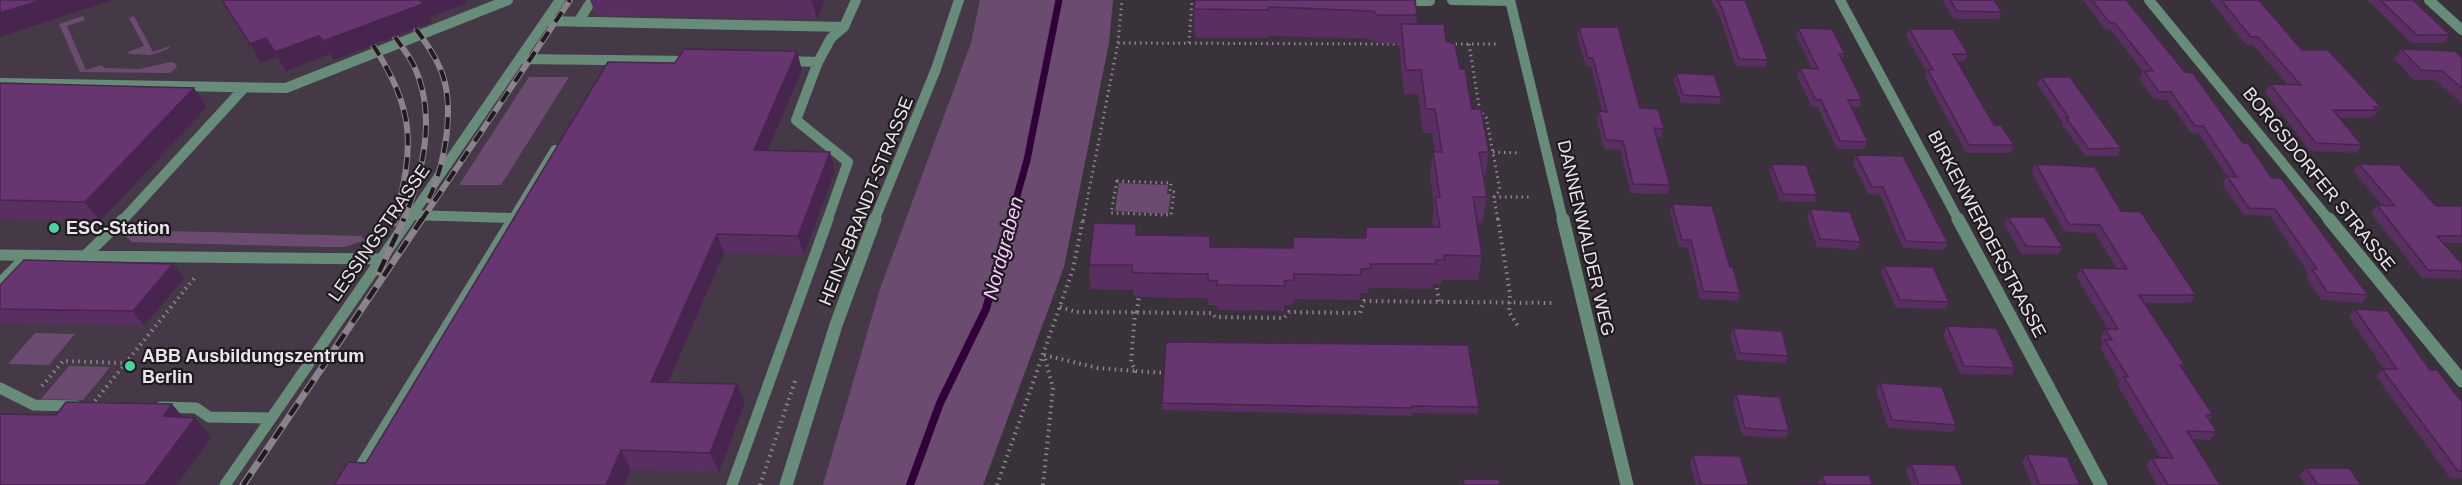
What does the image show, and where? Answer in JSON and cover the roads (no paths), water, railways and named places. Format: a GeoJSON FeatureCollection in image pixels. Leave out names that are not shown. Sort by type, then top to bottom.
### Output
{"type":"FeatureCollection","features":[{"type":"Feature","properties":{"kind":"street","name":"HEINZ-BRANDT-STRASSE"},"geometry":{"type":"LineString","coordinates":[[786,485],[854,273],[946,47],[959,0]]}},
{"type":"Feature","properties":{"kind":"street","name":"BIRKENWERDERSTRASSE"},"geometry":{"type":"LineString","coordinates":[[1840,0],[2101,485]]}},
{"type":"Feature","properties":{"kind":"street","name":"BORGSDORFER STRASSE"},"geometry":{"type":"LineString","coordinates":[[2149,0],[2462,381]]}},
{"type":"Feature","properties":{"kind":"street"},"geometry":{"type":"LineString","coordinates":[[2429,0],[2462,30]]}},
{"type":"Feature","properties":{"kind":"street","name":"DANNENWALDER WEG"},"geometry":{"type":"LineString","coordinates":[[1510,1],[1627,485]]}},
{"type":"Feature","properties":{"kind":"lane"},"geometry":{"type":"LineString","coordinates":[[0,83],[286,88],[508,0]]}},
{"type":"Feature","properties":{"kind":"lane","name":"LESSINGSTRASSE"},"geometry":{"type":"LineString","coordinates":[[225,485],[560,0]]}},
{"type":"Feature","properties":{"kind":"lane"},"geometry":{"type":"LineString","coordinates":[[578,22],[592,0]]}},
{"type":"Feature","properties":{"kind":"lane"},"geometry":{"type":"LineString","coordinates":[[732,485],[848,162],[796,120],[818,62],[831,38],[844,27],[856,0]]}},
{"type":"Feature","properties":{"kind":"lane"},"geometry":{"type":"LineString","coordinates":[[1387,1],[1430,0]]}},
{"type":"Feature","properties":{"kind":"lane"},"geometry":{"type":"LineString","coordinates":[[1452,0],[1510,1]]}},
{"type":"Feature","properties":{"kind":"lane"},"geometry":{"type":"LineString","coordinates":[[546,21],[844,27]]}},
{"type":"Feature","properties":{"kind":"lane"},"geometry":{"type":"LineString","coordinates":[[520,59],[609,65],[699,61]]}},
{"type":"Feature","properties":{"kind":"lane"},"geometry":{"type":"LineString","coordinates":[[783,61],[818,62]]}},
{"type":"Feature","properties":{"kind":"lane"},"geometry":{"type":"LineString","coordinates":[[85,256],[113,230],[244,88]]}},
{"type":"Feature","properties":{"kind":"lane"},"geometry":{"type":"LineString","coordinates":[[349,485],[562,139]]}},
{"type":"Feature","properties":{"kind":"lane"},"geometry":{"type":"LineString","coordinates":[[411,215],[512,218]]}},
{"type":"Feature","properties":{"kind":"lane"},"geometry":{"type":"LineString","coordinates":[[0,255],[382,259]]}},
{"type":"Feature","properties":{"kind":"lane"},"geometry":{"type":"LineString","coordinates":[[0,283],[27,256]]}},
{"type":"Feature","properties":{"kind":"lane"},"geometry":{"type":"LineString","coordinates":[[0,388],[34,405],[90,406]]}},
{"type":"Feature","properties":{"kind":"lane"},"geometry":{"type":"LineString","coordinates":[[149,407],[196,408],[209,417],[220,418],[271,418]]}},
{"type":"Feature","properties":{"kind":"waterway","name":"Nordgraben"},"geometry":{"type":"LineString","coordinates":[[1010,221],[1027,160],[1059,0]]}},
{"type":"Feature","properties":{"kind":"waterway","name":"Nordgraben"},"geometry":{"type":"LineString","coordinates":[[910,485],[940,403],[986,309],[1011,219]]}},
{"type":"Feature","properties":{"kind":"railway"},"geometry":{"type":"LineString","coordinates":[[421,221],[570,0]]}},
{"type":"Feature","properties":{"kind":"railway"},"geometry":{"type":"LineString","coordinates":[[416,29],[440,67],[448,103],[443,155],[428,200]]}},
{"type":"Feature","properties":{"kind":"railway"},"geometry":{"type":"LineString","coordinates":[[395,37],[411,60],[420,83],[425,102],[426,122],[422,163],[403,221]]}},
{"type":"Feature","properties":{"kind":"railway"},"geometry":{"type":"LineString","coordinates":[[373,45],[397,90],[404,110],[407,130],[406,171],[395,221]]}},
{"type":"Feature","properties":{"kind":"railway"},"geometry":{"type":"LineString","coordinates":[[394,223],[395,219]]}},
{"type":"Feature","properties":{"kind":"railway"},"geometry":{"type":"LineString","coordinates":[[379,272],[404,219]]}},
{"type":"Feature","properties":{"kind":"railway"},"geometry":{"type":"LineString","coordinates":[[243,485],[422,219]]}},
{"type":"Feature","properties":{"kind":"place","name":"ESC-Station"},"geometry":{"type":"Point","coordinates":[54,228]}},
{"type":"Feature","properties":{"kind":"place","name":"ABB Ausbildungszentrum Berlin"},"geometry":{"type":"Point","coordinates":[130,366]}}]}
